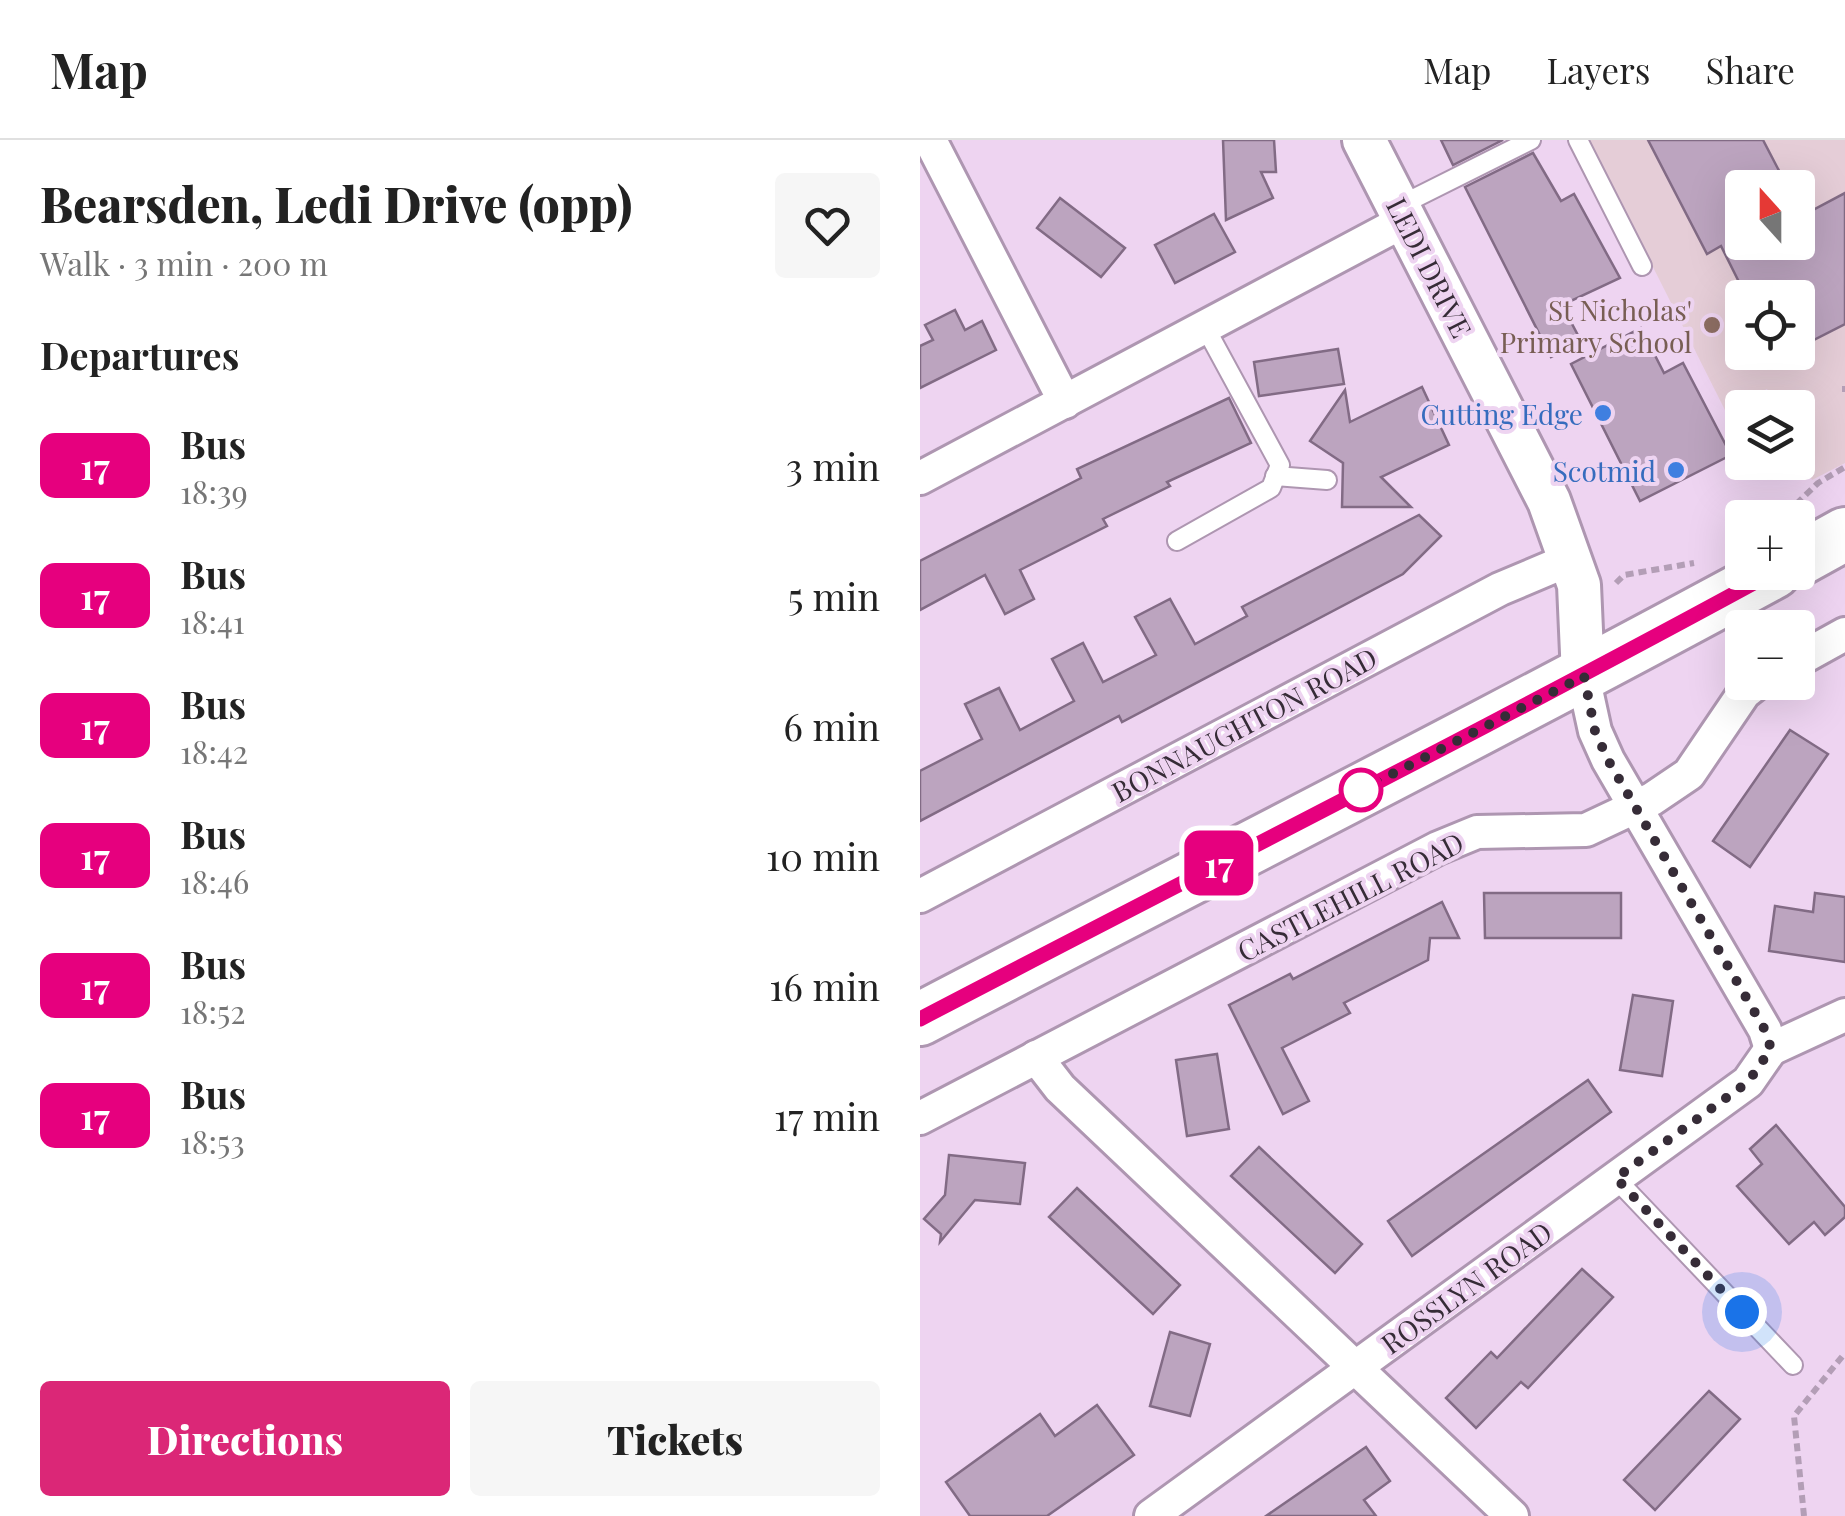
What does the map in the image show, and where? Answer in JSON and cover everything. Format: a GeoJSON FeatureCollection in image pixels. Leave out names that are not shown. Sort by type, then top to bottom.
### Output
{"type":"FeatureCollection","features":[{"type":"Feature","properties":{"kind":"main road"},"geometry":{"type":"LineString","coordinates":[[1815,551],[1845,534]]}},
{"type":"Feature","properties":{"kind":"main road"},"geometry":{"type":"LineString","coordinates":[[920,1019],[1584,676],[1741,590]]}},
{"type":"Feature","properties":{"kind":"street"},"geometry":{"type":"LineString","coordinates":[[930,140],[1065,402]]}},
{"type":"Feature","properties":{"kind":"street","name":"LEDI DRIVE"},"geometry":{"type":"LineString","coordinates":[[1364,140],[1548,501],[1571,559],[1581,598],[1584,676]]}},
{"type":"Feature","properties":{"kind":"street"},"geometry":{"type":"LineString","coordinates":[[920,478],[1205,327],[1402,213]]}},
{"type":"Feature","properties":{"kind":"street","name":"BONNAUGHTON ROAD"},"geometry":{"type":"LineString","coordinates":[[920,896],[1500,588],[1571,559]]}},
{"type":"Feature","properties":{"kind":"street"},"geometry":{"type":"LineString","coordinates":[[1815,651],[1845,634]]}},
{"type":"Feature","properties":{"kind":"street"},"geometry":{"type":"LineString","coordinates":[[1584,676],[1595,731],[1634,806],[1765,1030],[1771,1049],[1845,1015]]}},
{"type":"Feature","properties":{"kind":"street","name":"CASTLEHILL ROAD"},"geometry":{"type":"LineString","coordinates":[[920,1118],[1477,832],[1586,830],[1634,806],[1689,774],[1739,700]]}},
{"type":"Feature","properties":{"kind":"street","name":"ROSSLYN ROAD"},"geometry":{"type":"LineString","coordinates":[[1150,1516],[1748,1082],[1771,1049]]}},
{"type":"Feature","properties":{"kind":"street"},"geometry":{"type":"LineString","coordinates":[[1036,1057],[1060,1088],[1512,1516]]}},
{"type":"Feature","properties":{"kind":"lane"},"geometry":{"type":"LineString","coordinates":[[1402,213],[1531,140]]}},
{"type":"Feature","properties":{"kind":"lane"},"geometry":{"type":"LineString","coordinates":[[1578,140],[1642,266]]}},
{"type":"Feature","properties":{"kind":"lane"},"geometry":{"type":"LineString","coordinates":[[1177,541],[1270,488],[1280,465],[1205,327]]}},
{"type":"Feature","properties":{"kind":"lane"},"geometry":{"type":"LineString","coordinates":[[1275,476],[1327,480]]}},
{"type":"Feature","properties":{"kind":"lane"},"geometry":{"type":"LineString","coordinates":[[1616,1178],[1793,1365]]}},
{"type":"Feature","properties":{"kind":"path"},"geometry":{"type":"LineString","coordinates":[[1801,500],[1845,468]]}},
{"type":"Feature","properties":{"kind":"path"},"geometry":{"type":"LineString","coordinates":[[1613,587],[1624,575],[1701,562]]}},
{"type":"Feature","properties":{"kind":"path"},"geometry":{"type":"LineString","coordinates":[[1804,1516],[1794,1416],[1845,1353]]}},
{"type":"Feature","properties":{"kind":"shaded area","name":"St Nicholas' Primary School"},"geometry":{"type":"Polygon","coordinates":[[[1589,140],[1845,140],[1845,463],[1815,478],[1815,390],[1725,390],[1725,410],[1589,140]]]}},
{"type":"Feature","properties":{"kind":"building"},"geometry":{"type":"Polygon","coordinates":[[[1223,140],[1274,140],[1276,172],[1261,172],[1273,198],[1226,220],[1223,140]]]}},
{"type":"Feature","properties":{"kind":"building"},"geometry":{"type":"Polygon","coordinates":[[[1441,140],[1503,140],[1453,165],[1441,140]]]}},
{"type":"Feature","properties":{"kind":"building"},"geometry":{"type":"Polygon","coordinates":[[[1648,140],[1763,140],[1779,170],[1725,170],[1725,254],[1721,246],[1707,254],[1648,140]]]}},
{"type":"Feature","properties":{"kind":"building"},"geometry":{"type":"Polygon","coordinates":[[[1533,153],[1561,201],[1574,194],[1620,278],[1562,305],[1581,341],[1551,357],[1465,187],[1533,153]]]}},
{"type":"Feature","properties":{"kind":"building"},"geometry":{"type":"Polygon","coordinates":[[[1845,193],[1845,324],[1815,339],[1815,280],[1738,280],[1728,260],[1815,260],[1815,209],[1845,193]]]}},
{"type":"Feature","properties":{"kind":"building"},"geometry":{"type":"Polygon","coordinates":[[[1060,198],[1125,248],[1101,277],[1037,228],[1060,198]]]}},
{"type":"Feature","properties":{"kind":"building"},"geometry":{"type":"Polygon","coordinates":[[[1214,214],[1235,252],[1175,283],[1155,245],[1214,214]]]}},
{"type":"Feature","properties":{"kind":"building"},"geometry":{"type":"Polygon","coordinates":[[[955,310],[965,330],[982,321],[996,350],[920,388],[920,346],[933,340],[925,325],[955,310]]]}},
{"type":"Feature","properties":{"kind":"building"},"geometry":{"type":"Polygon","coordinates":[[[1641,328],[1664,373],[1683,363],[1725,444],[1725,458],[1640,501],[1571,364],[1641,328]]]}},
{"type":"Feature","properties":{"kind":"building"},"geometry":{"type":"Polygon","coordinates":[[[1338,349],[1344,384],[1259,396],[1254,362],[1338,349]]]}},
{"type":"Feature","properties":{"kind":"building"},"geometry":{"type":"Polygon","coordinates":[[[1422,387],[1449,445],[1381,477],[1411,507],[1342,507],[1343,463],[1310,441],[1345,390],[1350,422],[1422,387]]]}},
{"type":"Feature","properties":{"kind":"building"},"geometry":{"type":"Polygon","coordinates":[[[1229,398],[1251,443],[1167,482],[1170,486],[1103,519],[1107,526],[1020,570],[1034,599],[1005,614],[985,575],[920,610],[920,561],[1081,478],[1077,469],[1229,398]]]}},
{"type":"Feature","properties":{"kind":"building"},"geometry":{"type":"Polygon","coordinates":[[[1419,515],[1441,536],[1403,574],[1122,722],[1119,716],[920,821],[920,771],[982,739],[965,704],[999,688],[1020,730],[1074,701],[1052,659],[1083,643],[1103,682],[1156,655],[1135,617],[1170,599],[1195,644],[1247,616],[1242,607],[1419,515]]]}},
{"type":"Feature","properties":{"kind":"building"},"geometry":{"type":"Polygon","coordinates":[[[1790,730],[1828,754],[1750,867],[1713,841],[1790,730]]]}},
{"type":"Feature","properties":{"kind":"building"},"geometry":{"type":"Polygon","coordinates":[[[1484,893],[1621,893],[1621,938],[1485,938],[1484,893]]]}},
{"type":"Feature","properties":{"kind":"building"},"geometry":{"type":"Polygon","coordinates":[[[1815,893],[1845,897],[1845,962],[1769,951],[1775,906],[1813,912],[1815,893]]]}},
{"type":"Feature","properties":{"kind":"building"},"geometry":{"type":"Polygon","coordinates":[[[1442,902],[1459,938],[1430,938],[1428,960],[1344,1003],[1350,1013],[1282,1048],[1309,1101],[1283,1114],[1229,1005],[1290,974],[1293,979],[1442,902]]]}},
{"type":"Feature","properties":{"kind":"building"},"geometry":{"type":"Polygon","coordinates":[[[1633,995],[1673,1001],[1662,1076],[1620,1070],[1633,995]]]}},
{"type":"Feature","properties":{"kind":"building"},"geometry":{"type":"Polygon","coordinates":[[[1217,1054],[1229,1129],[1187,1136],[1176,1060],[1217,1054]]]}},
{"type":"Feature","properties":{"kind":"building"},"geometry":{"type":"Polygon","coordinates":[[[1588,1080],[1611,1112],[1412,1256],[1388,1221],[1588,1080]]]}},
{"type":"Feature","properties":{"kind":"building"},"geometry":{"type":"Polygon","coordinates":[[[1776,1125],[1845,1207],[1845,1217],[1825,1235],[1814,1222],[1789,1244],[1737,1186],[1762,1164],[1750,1149],[1776,1125]]]}},
{"type":"Feature","properties":{"kind":"building"},"geometry":{"type":"Polygon","coordinates":[[[1259,1147],[1362,1244],[1335,1273],[1231,1176],[1259,1147]]]}},
{"type":"Feature","properties":{"kind":"building"},"geometry":{"type":"Polygon","coordinates":[[[949,1155],[1025,1163],[1020,1204],[975,1200],[940,1242],[941,1234],[924,1219],[945,1195],[949,1155]]]}},
{"type":"Feature","properties":{"kind":"building"},"geometry":{"type":"Polygon","coordinates":[[[1077,1188],[1180,1285],[1153,1314],[1049,1217],[1077,1188]]]}},
{"type":"Feature","properties":{"kind":"building"},"geometry":{"type":"Polygon","coordinates":[[[1582,1269],[1613,1297],[1528,1388],[1521,1382],[1476,1428],[1446,1398],[1491,1352],[1497,1358],[1582,1269]]]}},
{"type":"Feature","properties":{"kind":"building"},"geometry":{"type":"Polygon","coordinates":[[[1170,1332],[1210,1344],[1190,1416],[1150,1406],[1170,1332]]]}},
{"type":"Feature","properties":{"kind":"building"},"geometry":{"type":"Polygon","coordinates":[[[1709,1391],[1740,1419],[1655,1510],[1624,1480],[1709,1391]]]}},
{"type":"Feature","properties":{"kind":"building"},"geometry":{"type":"Polygon","coordinates":[[[1097,1405],[1134,1455],[1047,1516],[970,1516],[946,1482],[1040,1414],[1055,1436],[1097,1405]]]}},
{"type":"Feature","properties":{"kind":"building"},"geometry":{"type":"Polygon","coordinates":[[[1366,1447],[1390,1481],[1364,1500],[1376,1516],[1266,1516],[1366,1447]]]}},
{"type":"Feature","properties":{"kind":"bus line","name":"17"},"geometry":{"type":"LineString","coordinates":[[920,1019],[1342,799],[1491,726],[1741,590]]}},
{"type":"Feature","properties":{"kind":"place","name":"St Nicholas' Primary School"},"geometry":{"type":"Point","coordinates":[1712,325]}},
{"type":"Feature","properties":{"kind":"place","name":"Cutting Edge"},"geometry":{"type":"Point","coordinates":[1603,413]}},
{"type":"Feature","properties":{"kind":"place","name":"Scotmid"},"geometry":{"type":"Point","coordinates":[1676,470]}},
{"type":"Feature","properties":{"kind":"route"},"geometry":{"type":"LineString","coordinates":[[1361,790],[1584,676],[1595,731],[1608,760],[1765,1030],[1771,1049],[1762,1068],[1748,1082],[1616,1178],[1742,1312]]}}]}
